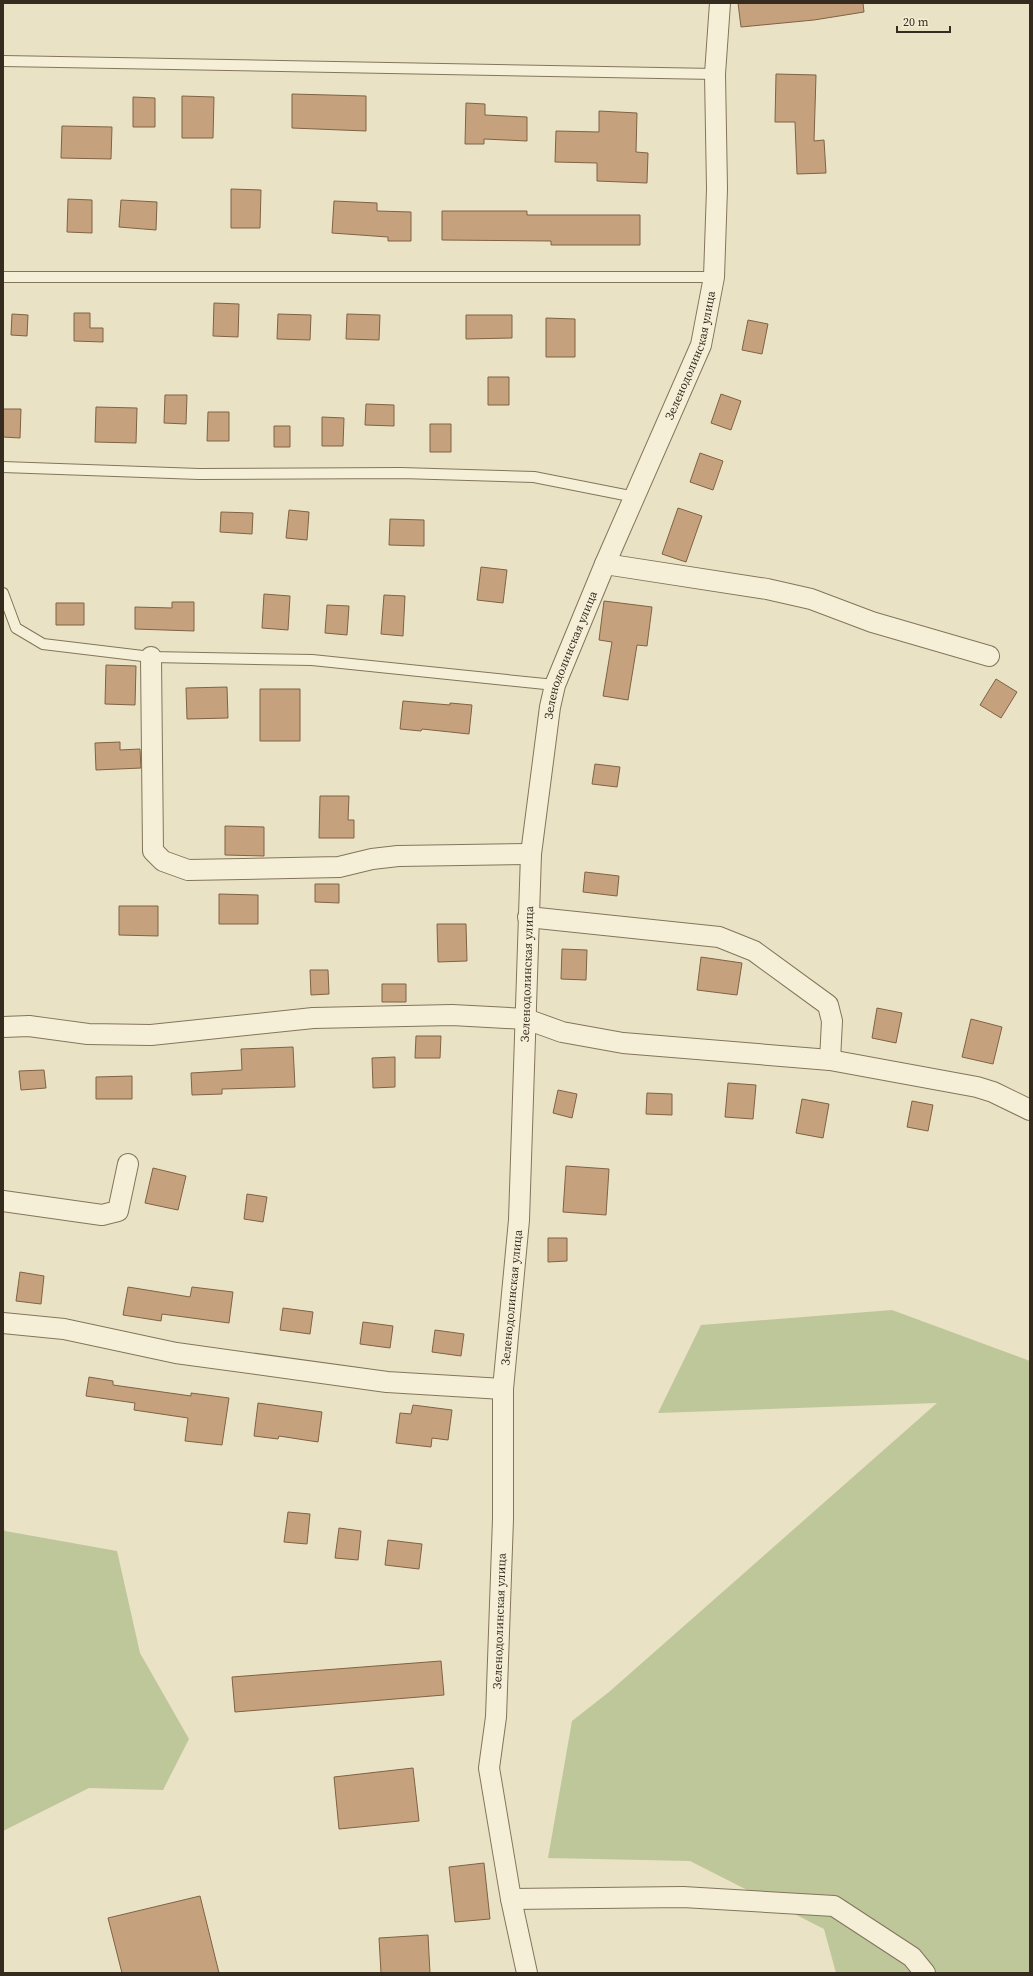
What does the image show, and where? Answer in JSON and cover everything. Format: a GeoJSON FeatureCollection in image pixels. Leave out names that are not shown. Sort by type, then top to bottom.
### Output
{"type":"FeatureCollection","features":[{"type":"Feature","properties":{"kind":"street","name":"Зеленодолинская улица"},"geometry":{"type":"LineString","coordinates":[[527,1973],[511,1899],[489,1768],[496,1717],[503,1527],[503,1389],[519,1220],[531,854],[550,707],[555,685],[605,564],[636,497],[701,345],[714,277],[717,189],[715,74],[720,3]]}},
{"type":"Feature","properties":{"kind":"street"},"geometry":{"type":"LineString","coordinates":[[605,564],[767,589],[811,599],[872,622],[989,656]]}},
{"type":"Feature","properties":{"kind":"street"},"geometry":{"type":"LineString","coordinates":[[151,657],[153,851],[163,861],[188,870],[331,867],[398,856],[531,854]]}},
{"type":"Feature","properties":{"kind":"street"},"geometry":{"type":"LineString","coordinates":[[528,917],[720,937],[754,951],[828,1005],[832,1021],[830,1060]]}},
{"type":"Feature","properties":{"kind":"street"},"geometry":{"type":"LineString","coordinates":[[3,1027],[29,1026],[88,1034],[151,1035],[312,1018],[452,1015],[526,1019],[562,1032],[623,1043],[830,1060],[977,1087],[993,1092],[1030,1110]]}},
{"type":"Feature","properties":{"kind":"street"},"geometry":{"type":"LineString","coordinates":[[3,1202],[102,1214],[118,1211],[128,1164]]}},
{"type":"Feature","properties":{"kind":"street"},"geometry":{"type":"LineString","coordinates":[[3,1322],[64,1329],[176,1353],[387,1382],[503,1389]]}},
{"type":"Feature","properties":{"kind":"street"},"geometry":{"type":"LineString","coordinates":[[511,1899],[683,1897],[834,1906],[912,1957],[926,1973]]}},
{"type":"Feature","properties":{"kind":"lane"},"geometry":{"type":"LineString","coordinates":[[3,61],[715,74]]}},
{"type":"Feature","properties":{"kind":"lane"},"geometry":{"type":"LineString","coordinates":[[3,277],[714,277]]}},
{"type":"Feature","properties":{"kind":"lane"},"geometry":{"type":"LineString","coordinates":[[3,467],[199,474],[401,473],[534,477],[636,497]]}},
{"type":"Feature","properties":{"kind":"lane"},"geometry":{"type":"LineString","coordinates":[[3,593],[16,628],[43,644],[151,657],[312,660],[555,685]]}},
{"type":"Feature","properties":{"kind":"green space"},"geometry":{"type":"Polygon","coordinates":[[[892,1310],[1030,1361],[1030,1973],[836,1973],[824,1929],[690,1861],[548,1858],[572,1721],[609,1692],[937,1403],[658,1413],[701,1325],[892,1310]]]}},
{"type":"Feature","properties":{"kind":"green space"},"geometry":{"type":"Polygon","coordinates":[[[3,1527],[5,1531],[117,1551],[140,1653],[189,1739],[163,1790],[89,1788],[3,1831],[3,1527]]]}},
{"type":"Feature","properties":{"kind":"building"},"geometry":{"type":"Polygon","coordinates":[[[738,3],[863,3],[864,12],[814,20],[741,27],[738,3]]]}},
{"type":"Feature","properties":{"kind":"building"},"geometry":{"type":"Polygon","coordinates":[[[776,74],[816,75],[814,141],[824,140],[826,173],[797,174],[795,122],[775,122],[776,74]]]}},
{"type":"Feature","properties":{"kind":"building"},"geometry":{"type":"Polygon","coordinates":[[[292,94],[366,96],[366,131],[292,128],[292,94]]]}},
{"type":"Feature","properties":{"kind":"building"},"geometry":{"type":"Polygon","coordinates":[[[182,96],[214,97],[213,138],[182,138],[182,96]]]}},
{"type":"Feature","properties":{"kind":"building"},"geometry":{"type":"Polygon","coordinates":[[[133,97],[155,98],[155,127],[133,127],[133,97]]]}},
{"type":"Feature","properties":{"kind":"building"},"geometry":{"type":"Polygon","coordinates":[[[466,103],[485,104],[485,115],[527,117],[527,141],[484,139],[484,144],[465,144],[466,103]]]}},
{"type":"Feature","properties":{"kind":"building"},"geometry":{"type":"Polygon","coordinates":[[[599,111],[637,113],[636,152],[648,153],[647,183],[597,181],[597,163],[555,162],[556,131],[599,132],[599,111]]]}},
{"type":"Feature","properties":{"kind":"building"},"geometry":{"type":"Polygon","coordinates":[[[62,126],[112,127],[111,159],[61,158],[62,126]]]}},
{"type":"Feature","properties":{"kind":"building"},"geometry":{"type":"Polygon","coordinates":[[[231,189],[261,190],[260,228],[231,228],[231,189]]]}},
{"type":"Feature","properties":{"kind":"building"},"geometry":{"type":"Polygon","coordinates":[[[68,199],[92,200],[92,233],[67,232],[68,199]]]}},
{"type":"Feature","properties":{"kind":"building"},"geometry":{"type":"Polygon","coordinates":[[[121,200],[157,202],[156,230],[119,227],[121,200]]]}},
{"type":"Feature","properties":{"kind":"building"},"geometry":{"type":"Polygon","coordinates":[[[334,201],[377,203],[377,211],[411,212],[411,241],[388,241],[388,237],[332,233],[334,201]]]}},
{"type":"Feature","properties":{"kind":"building"},"geometry":{"type":"Polygon","coordinates":[[[442,211],[527,211],[527,215],[640,215],[640,245],[551,245],[551,241],[442,240],[442,211]]]}},
{"type":"Feature","properties":{"kind":"building"},"geometry":{"type":"Polygon","coordinates":[[[214,303],[239,304],[238,337],[213,336],[214,303]]]}},
{"type":"Feature","properties":{"kind":"building"},"geometry":{"type":"Polygon","coordinates":[[[74,313],[90,313],[90,328],[103,328],[103,342],[74,341],[74,313]]]}},
{"type":"Feature","properties":{"kind":"building"},"geometry":{"type":"Polygon","coordinates":[[[12,314],[28,315],[27,336],[11,335],[12,314]]]}},
{"type":"Feature","properties":{"kind":"building"},"geometry":{"type":"Polygon","coordinates":[[[278,314],[311,315],[310,340],[277,339],[278,314]]]}},
{"type":"Feature","properties":{"kind":"building"},"geometry":{"type":"Polygon","coordinates":[[[347,314],[380,315],[379,340],[346,339],[347,314]]]}},
{"type":"Feature","properties":{"kind":"building"},"geometry":{"type":"Polygon","coordinates":[[[466,315],[512,315],[512,338],[466,339],[466,315]]]}},
{"type":"Feature","properties":{"kind":"building"},"geometry":{"type":"Polygon","coordinates":[[[546,318],[575,319],[575,357],[546,357],[546,318]]]}},
{"type":"Feature","properties":{"kind":"building"},"geometry":{"type":"Polygon","coordinates":[[[748,320],[768,324],[762,354],[742,350],[748,320]]]}},
{"type":"Feature","properties":{"kind":"building"},"geometry":{"type":"Polygon","coordinates":[[[488,377],[509,377],[509,405],[488,405],[488,377]]]}},
{"type":"Feature","properties":{"kind":"building"},"geometry":{"type":"Polygon","coordinates":[[[721,394],[741,401],[731,430],[711,423],[721,394]]]}},
{"type":"Feature","properties":{"kind":"building"},"geometry":{"type":"Polygon","coordinates":[[[165,395],[187,395],[186,424],[164,423],[165,395]]]}},
{"type":"Feature","properties":{"kind":"building"},"geometry":{"type":"Polygon","coordinates":[[[366,404],[394,405],[394,426],[365,425],[366,404]]]}},
{"type":"Feature","properties":{"kind":"building"},"geometry":{"type":"Polygon","coordinates":[[[96,407],[137,408],[136,443],[95,442],[96,407]]]}},
{"type":"Feature","properties":{"kind":"building"},"geometry":{"type":"Polygon","coordinates":[[[3,409],[21,409],[20,438],[3,437],[3,409]]]}},
{"type":"Feature","properties":{"kind":"building"},"geometry":{"type":"Polygon","coordinates":[[[208,412],[229,412],[229,441],[207,441],[208,412]]]}},
{"type":"Feature","properties":{"kind":"building"},"geometry":{"type":"Polygon","coordinates":[[[322,417],[344,418],[343,446],[322,446],[322,417]]]}},
{"type":"Feature","properties":{"kind":"building"},"geometry":{"type":"Polygon","coordinates":[[[430,424],[451,424],[451,452],[430,452],[430,424]]]}},
{"type":"Feature","properties":{"kind":"building"},"geometry":{"type":"Polygon","coordinates":[[[274,426],[290,426],[290,447],[274,447],[274,426]]]}},
{"type":"Feature","properties":{"kind":"building"},"geometry":{"type":"Polygon","coordinates":[[[700,453],[723,461],[713,490],[690,482],[700,453]]]}},
{"type":"Feature","properties":{"kind":"building"},"geometry":{"type":"Polygon","coordinates":[[[678,508],[702,516],[686,562],[662,554],[678,508]]]}},
{"type":"Feature","properties":{"kind":"building"},"geometry":{"type":"Polygon","coordinates":[[[289,510],[309,512],[307,540],[286,538],[289,510]]]}},
{"type":"Feature","properties":{"kind":"building"},"geometry":{"type":"Polygon","coordinates":[[[221,512],[253,513],[252,534],[220,532],[221,512]]]}},
{"type":"Feature","properties":{"kind":"building"},"geometry":{"type":"Polygon","coordinates":[[[390,519],[424,520],[424,546],[389,545],[390,519]]]}},
{"type":"Feature","properties":{"kind":"building"},"geometry":{"type":"Polygon","coordinates":[[[481,567],[507,570],[503,603],[477,600],[481,567]]]}},
{"type":"Feature","properties":{"kind":"building"},"geometry":{"type":"Polygon","coordinates":[[[264,594],[290,596],[288,630],[262,628],[264,594]]]}},
{"type":"Feature","properties":{"kind":"building"},"geometry":{"type":"Polygon","coordinates":[[[384,595],[405,596],[403,636],[381,634],[384,595]]]}},
{"type":"Feature","properties":{"kind":"building"},"geometry":{"type":"Polygon","coordinates":[[[604,601],[652,607],[647,646],[637,645],[628,700],[603,696],[612,642],[599,640],[604,601]]]}},
{"type":"Feature","properties":{"kind":"building"},"geometry":{"type":"Polygon","coordinates":[[[172,602],[194,602],[194,631],[135,629],[135,607],[172,608],[172,602]]]}},
{"type":"Feature","properties":{"kind":"building"},"geometry":{"type":"Polygon","coordinates":[[[56,603],[84,603],[84,625],[56,625],[56,603]]]}},
{"type":"Feature","properties":{"kind":"building"},"geometry":{"type":"Polygon","coordinates":[[[327,605],[349,606],[347,635],[325,633],[327,605]]]}},
{"type":"Feature","properties":{"kind":"building"},"geometry":{"type":"Polygon","coordinates":[[[106,665],[136,666],[135,705],[105,704],[106,665]]]}},
{"type":"Feature","properties":{"kind":"building"},"geometry":{"type":"Polygon","coordinates":[[[996,679],[1017,692],[1001,718],[980,705],[996,679]]]}},
{"type":"Feature","properties":{"kind":"building"},"geometry":{"type":"Polygon","coordinates":[[[227,687],[228,718],[187,719],[186,688],[227,687]]]}},
{"type":"Feature","properties":{"kind":"building"},"geometry":{"type":"Polygon","coordinates":[[[260,689],[300,689],[300,741],[260,741],[260,689]]]}},
{"type":"Feature","properties":{"kind":"building"},"geometry":{"type":"Polygon","coordinates":[[[403,701],[450,705],[450,703],[472,705],[469,734],[422,729],[421,731],[400,729],[403,701]]]}},
{"type":"Feature","properties":{"kind":"building"},"geometry":{"type":"Polygon","coordinates":[[[120,742],[120,750],[140,749],[141,768],[96,770],[95,743],[120,742]]]}},
{"type":"Feature","properties":{"kind":"building"},"geometry":{"type":"Polygon","coordinates":[[[595,764],[620,767],[617,787],[592,784],[595,764]]]}},
{"type":"Feature","properties":{"kind":"building"},"geometry":{"type":"Polygon","coordinates":[[[320,796],[349,796],[348,820],[354,820],[354,838],[319,838],[320,796]]]}},
{"type":"Feature","properties":{"kind":"building"},"geometry":{"type":"Polygon","coordinates":[[[225,826],[264,827],[264,856],[225,855],[225,826]]]}},
{"type":"Feature","properties":{"kind":"building"},"geometry":{"type":"Polygon","coordinates":[[[585,872],[619,876],[617,896],[583,892],[585,872]]]}},
{"type":"Feature","properties":{"kind":"building"},"geometry":{"type":"Polygon","coordinates":[[[315,884],[339,884],[339,903],[315,902],[315,884]]]}},
{"type":"Feature","properties":{"kind":"building"},"geometry":{"type":"Polygon","coordinates":[[[219,894],[258,895],[258,924],[219,924],[219,894]]]}},
{"type":"Feature","properties":{"kind":"building"},"geometry":{"type":"Polygon","coordinates":[[[119,906],[158,906],[158,936],[119,935],[119,906]]]}},
{"type":"Feature","properties":{"kind":"building"},"geometry":{"type":"Polygon","coordinates":[[[437,924],[466,924],[467,961],[438,962],[437,924]]]}},
{"type":"Feature","properties":{"kind":"building"},"geometry":{"type":"Polygon","coordinates":[[[562,949],[587,950],[586,980],[561,979],[562,949]]]}},
{"type":"Feature","properties":{"kind":"building"},"geometry":{"type":"Polygon","coordinates":[[[701,957],[742,963],[737,995],[697,990],[701,957]]]}},
{"type":"Feature","properties":{"kind":"building"},"geometry":{"type":"Polygon","coordinates":[[[310,970],[328,970],[329,994],[311,995],[310,970]]]}},
{"type":"Feature","properties":{"kind":"building"},"geometry":{"type":"Polygon","coordinates":[[[382,984],[406,984],[406,1002],[382,1002],[382,984]]]}},
{"type":"Feature","properties":{"kind":"building"},"geometry":{"type":"Polygon","coordinates":[[[877,1008],[902,1013],[896,1043],[872,1038],[877,1008]]]}},
{"type":"Feature","properties":{"kind":"building"},"geometry":{"type":"Polygon","coordinates":[[[971,1019],[1002,1027],[993,1064],[962,1057],[971,1019]]]}},
{"type":"Feature","properties":{"kind":"building"},"geometry":{"type":"Polygon","coordinates":[[[416,1036],[441,1036],[440,1058],[415,1058],[416,1036]]]}},
{"type":"Feature","properties":{"kind":"building"},"geometry":{"type":"Polygon","coordinates":[[[293,1047],[295,1087],[222,1089],[222,1094],[192,1095],[191,1073],[242,1070],[241,1049],[293,1047]]]}},
{"type":"Feature","properties":{"kind":"building"},"geometry":{"type":"Polygon","coordinates":[[[395,1057],[395,1087],[373,1088],[372,1058],[395,1057]]]}},
{"type":"Feature","properties":{"kind":"building"},"geometry":{"type":"Polygon","coordinates":[[[44,1070],[46,1088],[21,1090],[19,1071],[44,1070]]]}},
{"type":"Feature","properties":{"kind":"building"},"geometry":{"type":"Polygon","coordinates":[[[132,1076],[132,1099],[96,1099],[96,1077],[132,1076]]]}},
{"type":"Feature","properties":{"kind":"building"},"geometry":{"type":"Polygon","coordinates":[[[728,1083],[756,1085],[753,1119],[725,1117],[728,1083]]]}},
{"type":"Feature","properties":{"kind":"building"},"geometry":{"type":"Polygon","coordinates":[[[558,1090],[577,1094],[572,1118],[553,1113],[558,1090]]]}},
{"type":"Feature","properties":{"kind":"building"},"geometry":{"type":"Polygon","coordinates":[[[647,1093],[672,1094],[672,1115],[646,1114],[647,1093]]]}},
{"type":"Feature","properties":{"kind":"building"},"geometry":{"type":"Polygon","coordinates":[[[802,1099],[829,1104],[823,1138],[796,1133],[802,1099]]]}},
{"type":"Feature","properties":{"kind":"building"},"geometry":{"type":"Polygon","coordinates":[[[912,1101],[933,1105],[928,1131],[907,1127],[912,1101]]]}},
{"type":"Feature","properties":{"kind":"building"},"geometry":{"type":"Polygon","coordinates":[[[566,1166],[609,1169],[606,1215],[563,1212],[566,1166]]]}},
{"type":"Feature","properties":{"kind":"building"},"geometry":{"type":"Polygon","coordinates":[[[153,1168],[186,1176],[178,1210],[145,1203],[153,1168]]]}},
{"type":"Feature","properties":{"kind":"building"},"geometry":{"type":"Polygon","coordinates":[[[247,1194],[267,1197],[263,1222],[244,1219],[247,1194]]]}},
{"type":"Feature","properties":{"kind":"building"},"geometry":{"type":"Polygon","coordinates":[[[548,1238],[567,1238],[567,1261],[548,1262],[548,1238]]]}},
{"type":"Feature","properties":{"kind":"building"},"geometry":{"type":"Polygon","coordinates":[[[20,1272],[44,1276],[41,1304],[16,1301],[20,1272]]]}},
{"type":"Feature","properties":{"kind":"building"},"geometry":{"type":"Polygon","coordinates":[[[128,1287],[190,1297],[192,1287],[233,1292],[229,1323],[162,1314],[161,1321],[123,1315],[128,1287]]]}},
{"type":"Feature","properties":{"kind":"building"},"geometry":{"type":"Polygon","coordinates":[[[283,1308],[313,1312],[310,1334],[280,1330],[283,1308]]]}},
{"type":"Feature","properties":{"kind":"building"},"geometry":{"type":"Polygon","coordinates":[[[363,1322],[393,1326],[390,1348],[360,1344],[363,1322]]]}},
{"type":"Feature","properties":{"kind":"building"},"geometry":{"type":"Polygon","coordinates":[[[435,1330],[464,1334],[461,1356],[432,1352],[435,1330]]]}},
{"type":"Feature","properties":{"kind":"building"},"geometry":{"type":"Polygon","coordinates":[[[89,1377],[113,1381],[113,1385],[191,1396],[191,1393],[229,1398],[222,1445],[185,1441],[188,1418],[134,1410],[135,1403],[86,1396],[89,1377]]]}},
{"type":"Feature","properties":{"kind":"building"},"geometry":{"type":"Polygon","coordinates":[[[258,1403],[322,1412],[318,1442],[279,1436],[278,1439],[254,1436],[258,1403]]]}},
{"type":"Feature","properties":{"kind":"building"},"geometry":{"type":"Polygon","coordinates":[[[413,1405],[452,1410],[448,1440],[432,1438],[431,1447],[396,1443],[400,1413],[411,1414],[413,1405]]]}},
{"type":"Feature","properties":{"kind":"building"},"geometry":{"type":"Polygon","coordinates":[[[288,1512],[310,1514],[307,1544],[284,1542],[288,1512]]]}},
{"type":"Feature","properties":{"kind":"building"},"geometry":{"type":"Polygon","coordinates":[[[339,1528],[361,1531],[358,1560],[335,1558],[339,1528]]]}},
{"type":"Feature","properties":{"kind":"building"},"geometry":{"type":"Polygon","coordinates":[[[388,1540],[422,1544],[419,1569],[385,1565],[388,1540]]]}},
{"type":"Feature","properties":{"kind":"building"},"geometry":{"type":"Polygon","coordinates":[[[441,1661],[444,1695],[235,1712],[232,1677],[441,1661]]]}},
{"type":"Feature","properties":{"kind":"building"},"geometry":{"type":"Polygon","coordinates":[[[413,1768],[419,1821],[339,1829],[334,1777],[413,1768]]]}},
{"type":"Feature","properties":{"kind":"building"},"geometry":{"type":"Polygon","coordinates":[[[484,1863],[490,1919],[455,1922],[449,1867],[484,1863]]]}},
{"type":"Feature","properties":{"kind":"building"},"geometry":{"type":"Polygon","coordinates":[[[200,1896],[219,1973],[122,1973],[108,1918],[200,1896]]]}},
{"type":"Feature","properties":{"kind":"building"},"geometry":{"type":"Polygon","coordinates":[[[428,1935],[430,1973],[381,1973],[379,1938],[428,1935]]]}}]}
